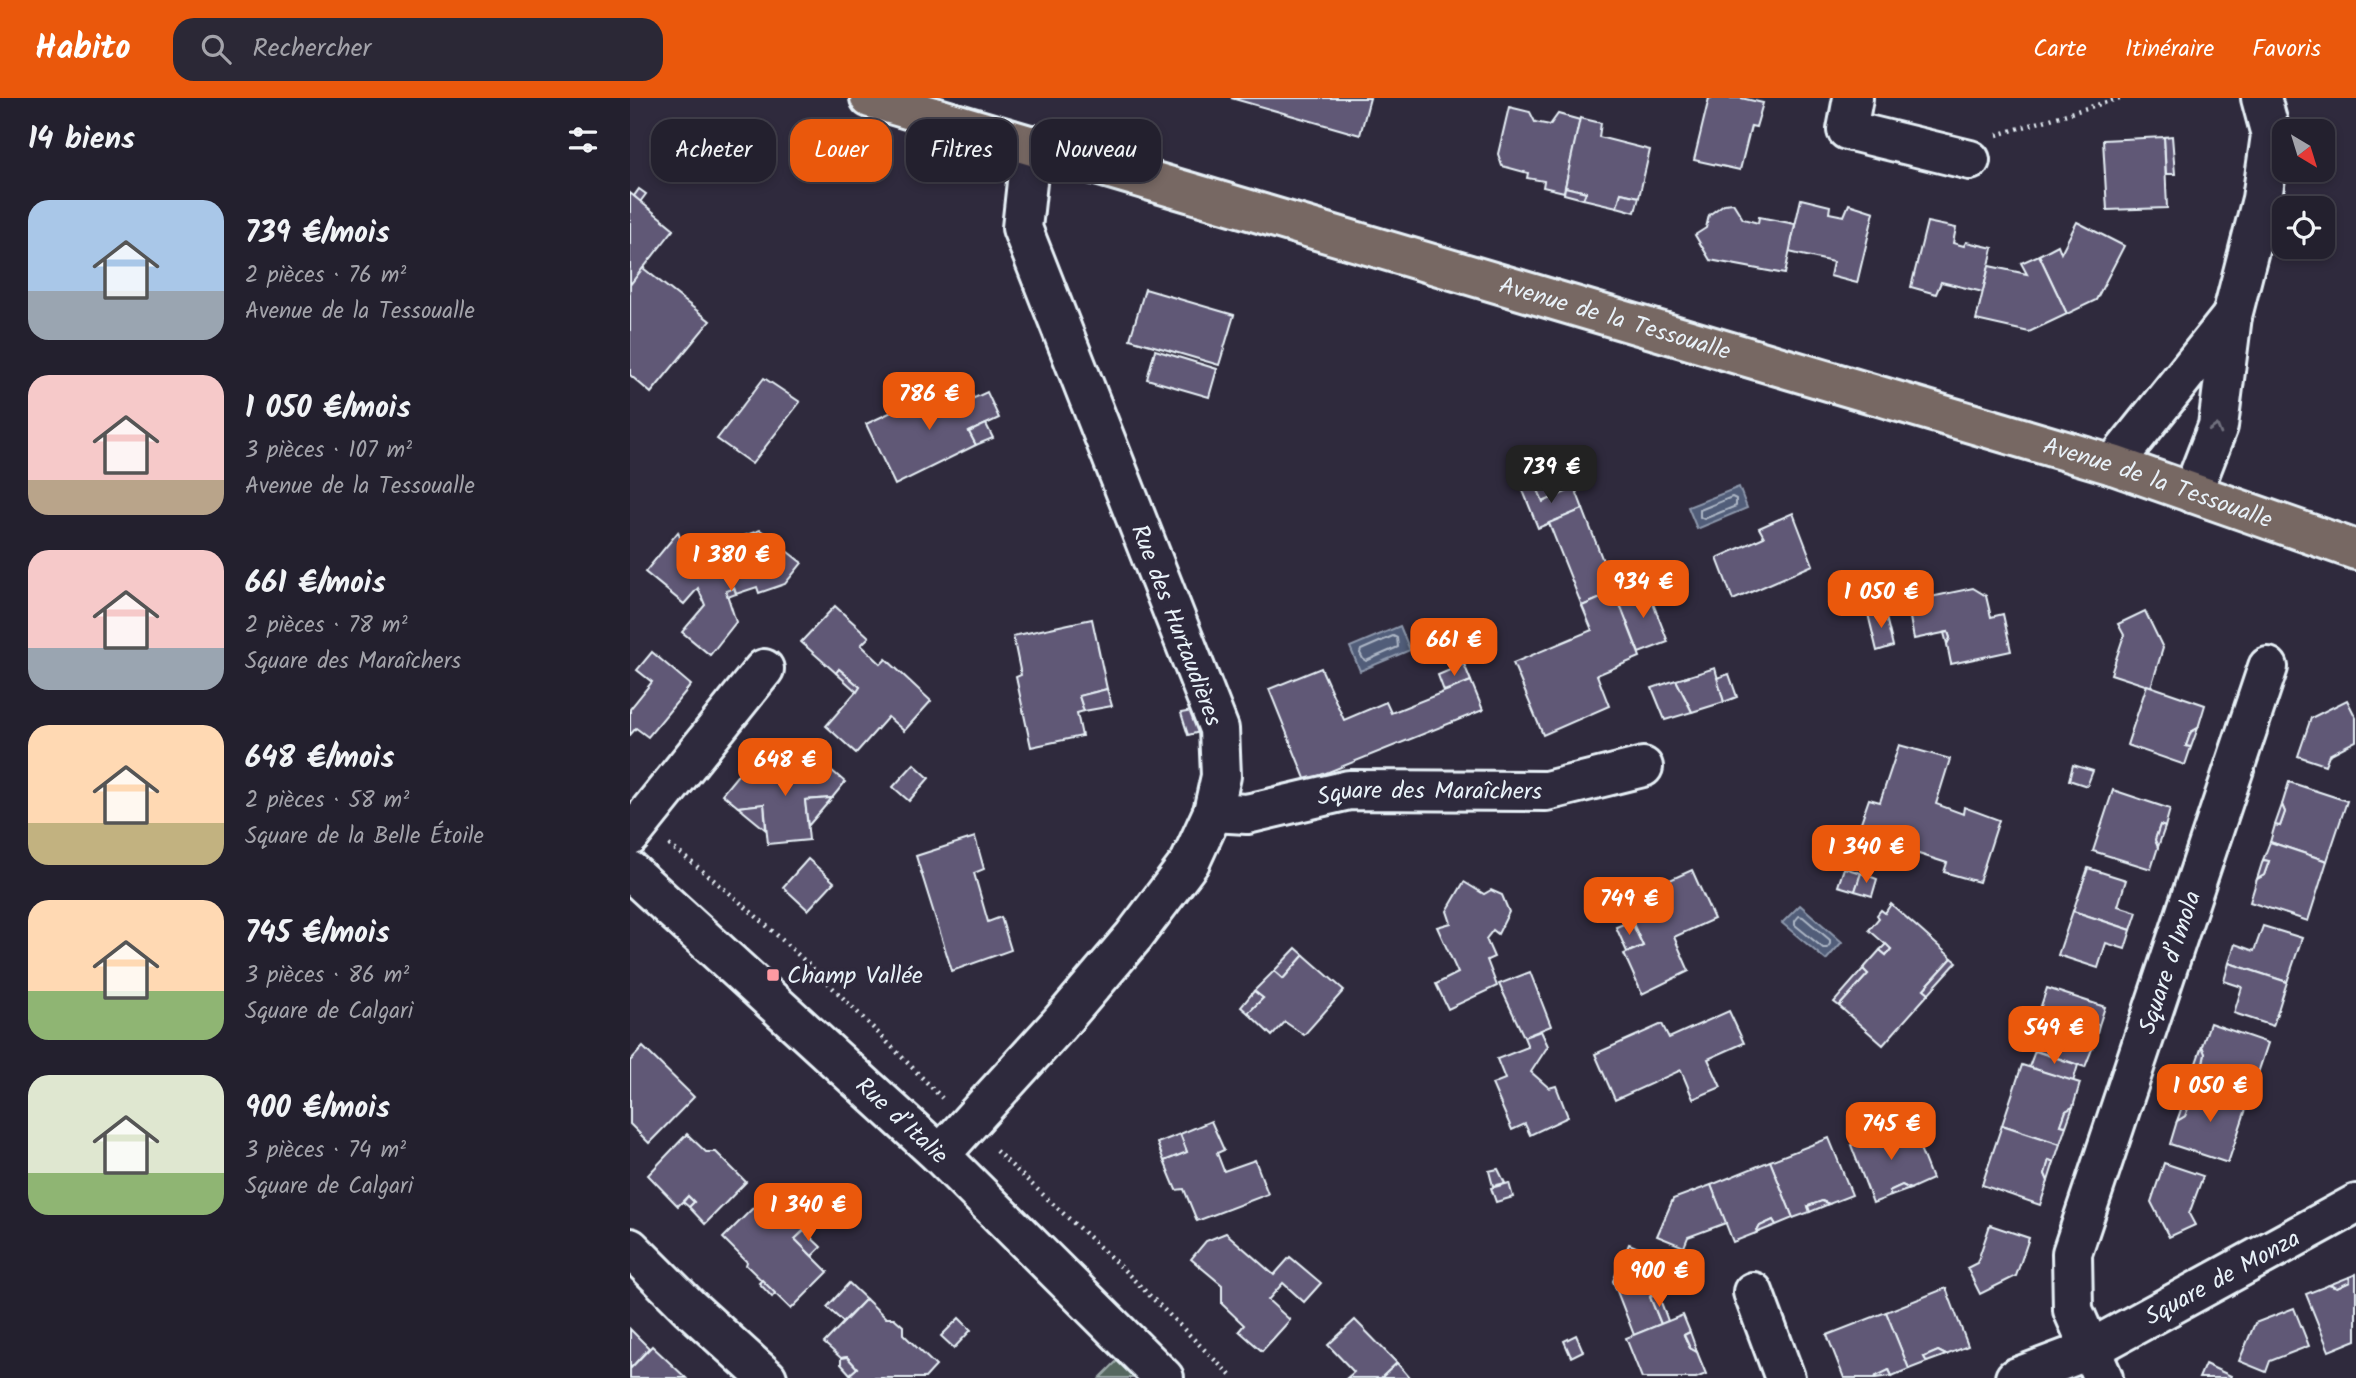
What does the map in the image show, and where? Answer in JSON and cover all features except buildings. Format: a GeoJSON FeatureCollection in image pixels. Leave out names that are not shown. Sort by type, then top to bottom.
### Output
{"type":"FeatureCollection","features":[{"type":"Feature","properties":{"kind":"main road","name":"Avenue de la Tessoualle"},"geometry":{"type":"LineString","coordinates":[[870,98],[953,110],[1031,143]]}},
{"type":"Feature","properties":{"kind":"main road","name":"Avenue de la Tessoualle"},"geometry":{"type":"LineString","coordinates":[[1160,182],[2113,465],[2356,550]]}},
{"type":"Feature","properties":{"kind":"street"},"geometry":{"type":"LineString","coordinates":[[1853,98],[1847,130],[1970,160]]}},
{"type":"Feature","properties":{"kind":"street"},"geometry":{"type":"LineString","coordinates":[[2192,493],[2218,426],[2232,316],[2262,199],[2271,135],[2261,98]]}},
{"type":"Feature","properties":{"kind":"street","name":"Rue des Hurtaudières"},"geometry":{"type":"LineString","coordinates":[[940,1156],[1134,936],[1190,862],[1213,812],[1221,776],[1219,729],[1022,228],[1031,161]]}},
{"type":"Feature","properties":{"kind":"street"},"geometry":{"type":"LineString","coordinates":[[2113,465],[2232,316]]}},
{"type":"Feature","properties":{"kind":"street","name":"Square d’Imola"},"geometry":{"type":"LineString","coordinates":[[2096,1364],[2073,1310],[2073,1252],[2268,667]]}},
{"type":"Feature","properties":{"kind":"street"},"geometry":{"type":"LineString","coordinates":[[635,830],[764,669]]}},
{"type":"Feature","properties":{"kind":"street","name":"Square des Maraîchers"},"geometry":{"type":"LineString","coordinates":[[1213,812],[1247,814],[1349,790],[1546,791],[1643,767]]}},
{"type":"Feature","properties":{"kind":"street","name":"Rue d’Italie"},"geometry":{"type":"LineString","coordinates":[[630,871],[940,1156],[1164,1378]]}},
{"type":"Feature","properties":{"kind":"street","name":"Square de Monza"},"geometry":{"type":"LineString","coordinates":[[2015,1378],[2096,1364],[2356,1204]]}},
{"type":"Feature","properties":{"kind":"street"},"geometry":{"type":"LineString","coordinates":[[630,1248],[689,1307],[767,1378]]}},
{"type":"Feature","properties":{"kind":"street"},"geometry":{"type":"LineString","coordinates":[[1753,1292],[1786,1378]]}},
{"type":"Feature","properties":{"kind":"path"},"geometry":{"type":"LineString","coordinates":[[1970,160],[1998,133],[2120,98]]}},
{"type":"Feature","properties":{"kind":"path"},"geometry":{"type":"LineString","coordinates":[[635,830],[702,870],[805,963],[967,1124],[1121,1267],[1233,1378]]}},
{"type":"Feature","properties":{"kind":"green space"},"geometry":{"type":"Polygon","coordinates":[[[1122,1356],[1143,1378],[1100,1378],[1122,1356]]]}},
{"type":"Feature","properties":{"kind":"water"},"geometry":{"type":"Polygon","coordinates":[[[1739,487],[1747,508],[1697,529],[1688,507],[1739,487]]]}},
{"type":"Feature","properties":{"kind":"water"},"geometry":{"type":"Polygon","coordinates":[[[1400,626],[1410,650],[1360,671],[1350,647],[1400,626]]]}},
{"type":"Feature","properties":{"kind":"water"},"geometry":{"type":"Polygon","coordinates":[[[1800,905],[1842,942],[1826,960],[1782,923],[1800,905]]]}},
{"type":"Feature","properties":{"kind":"place","name":"Champ Vallée"},"geometry":{"type":"Point","coordinates":[773,975]}}]}
